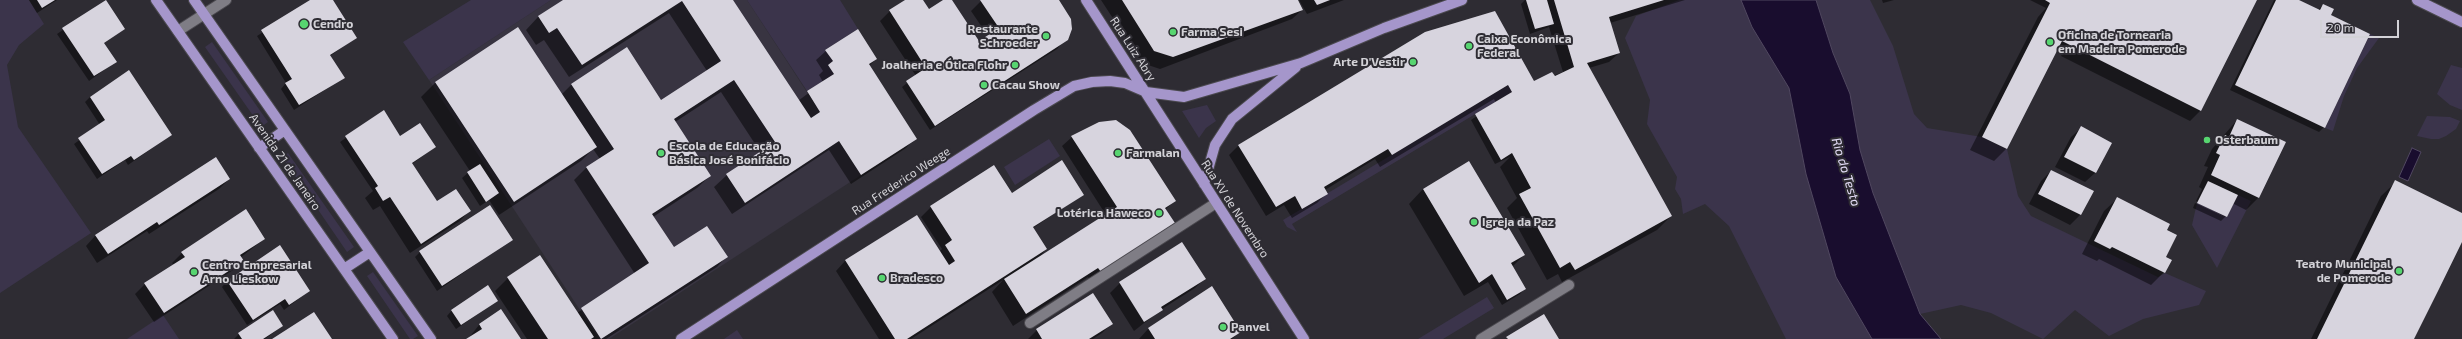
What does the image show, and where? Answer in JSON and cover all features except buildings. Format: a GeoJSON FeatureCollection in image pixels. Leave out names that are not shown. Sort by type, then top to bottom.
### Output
{"type":"FeatureCollection","features":[{"type":"Feature","properties":{"kind":"main road","name":"Avenida 21 de Janeiro"},"geometry":{"type":"LineString","coordinates":[[156,0],[393,339]]}},
{"type":"Feature","properties":{"kind":"main road","name":"Avenida 21 de Janeiro"},"geometry":{"type":"LineString","coordinates":[[194,0],[431,339]]}},
{"type":"Feature","properties":{"kind":"main road","name":"Rua Luiz Abry"},"geometry":{"type":"LineString","coordinates":[[1086,0],[1146,92]]}},
{"type":"Feature","properties":{"kind":"main road"},"geometry":{"type":"LineString","coordinates":[[1204,184],[1215,145],[1232,119],[1300,63],[1384,28],[1462,0]]}},
{"type":"Feature","properties":{"kind":"main road"},"geometry":{"type":"LineString","coordinates":[[2416,0],[2462,22]]}},
{"type":"Feature","properties":{"kind":"main road","name":"Rua Frederico Weege"},"geometry":{"type":"LineString","coordinates":[[681,339],[1059,94],[1074,86],[1110,80],[1125,83],[1146,92],[1184,97],[1254,78],[1300,63]]}},
{"type":"Feature","properties":{"kind":"main road","name":"Rua XV de Novembro"},"geometry":{"type":"LineString","coordinates":[[1146,92],[1304,339]]}},
{"type":"Feature","properties":{"kind":"main road"},"geometry":{"type":"LineString","coordinates":[[259,148],[285,130]]}},
{"type":"Feature","properties":{"kind":"main road"},"geometry":{"type":"LineString","coordinates":[[344,269],[370,252]]}},
{"type":"Feature","properties":{"kind":"street"},"geometry":{"type":"LineString","coordinates":[[178,31],[226,0]]}},
{"type":"Feature","properties":{"kind":"street"},"geometry":{"type":"LineString","coordinates":[[1030,323],[1216,203]]}},
{"type":"Feature","properties":{"kind":"street"},"geometry":{"type":"LineString","coordinates":[[1481,339],[1569,285]]}},
{"type":"Feature","properties":{"kind":"shaded area"},"geometry":{"type":"Polygon","coordinates":[[[0,0],[29,0],[44,24],[19,45],[7,65],[18,127],[91,233],[0,293],[0,0]]]}},
{"type":"Feature","properties":{"kind":"shaded area"},"geometry":{"type":"Polygon","coordinates":[[[471,0],[551,0],[429,80],[403,42],[471,0]]]}},
{"type":"Feature","properties":{"kind":"shaded area","name":"Escola de Educação Básica José Bonifácio"},"geometry":{"type":"Polygon","coordinates":[[[551,0],[747,0],[861,175],[609,339],[599,339],[429,80],[551,0]]]}},
{"type":"Feature","properties":{"kind":"shaded area"},"geometry":{"type":"Polygon","coordinates":[[[747,0],[840,0],[858,29],[825,50],[833,61],[828,65],[834,74],[807,91],[747,0]]]}},
{"type":"Feature","properties":{"kind":"shaded area"},"geometry":{"type":"Polygon","coordinates":[[[1679,0],[1741,0],[1752,27],[1789,88],[1806,174],[1836,277],[1872,339],[1786,339],[1729,226],[1705,204],[1683,214],[1681,199],[1675,189],[1677,177],[1647,124],[1650,100],[1625,38],[1636,16],[1679,0]]]}},
{"type":"Feature","properties":{"kind":"shaded area"},"geometry":{"type":"Polygon","coordinates":[[[1816,0],[1870,0],[1893,46],[1914,114],[1927,128],[1982,137],[2007,149],[2018,196],[2031,216],[2158,277],[2165,273],[2206,291],[2199,305],[2143,319],[2109,336],[2075,310],[2043,339],[1991,313],[1961,305],[1920,314],[1873,193],[1860,150],[1850,94],[1833,53],[1816,0]]]}},
{"type":"Feature","properties":{"kind":"shaded area"},"geometry":{"type":"Polygon","coordinates":[[[2370,34],[2379,38],[2357,68],[2344,96],[2333,131],[2325,128],[2370,34]]]}},
{"type":"Feature","properties":{"kind":"shaded area"},"geometry":{"type":"Polygon","coordinates":[[[212,42],[268,122],[261,127],[205,47],[212,42]]]}},
{"type":"Feature","properties":{"kind":"shaded area"},"geometry":{"type":"Polygon","coordinates":[[[2451,65],[2462,68],[2462,110],[2450,105],[2437,94],[2451,65]]]}},
{"type":"Feature","properties":{"kind":"shaded area"},"geometry":{"type":"Polygon","coordinates":[[[1508,85],[1512,92],[1292,224],[1297,232],[1287,227],[1283,220],[1508,85]]]}},
{"type":"Feature","properties":{"kind":"shaded area"},"geometry":{"type":"Polygon","coordinates":[[[1207,105],[1216,121],[1206,128],[1199,138],[1182,111],[1207,105]]]}},
{"type":"Feature","properties":{"kind":"shaded area"},"geometry":{"type":"Polygon","coordinates":[[[2427,116],[2450,117],[2460,121],[2456,129],[2439,139],[2417,136],[2427,116]]]}},
{"type":"Feature","properties":{"kind":"shaded area"},"geometry":{"type":"Polygon","coordinates":[[[1049,139],[1060,156],[1015,185],[1004,167],[1049,139]]]}},
{"type":"Feature","properties":{"kind":"shaded area"},"geometry":{"type":"Polygon","coordinates":[[[288,153],[354,247],[347,252],[282,157],[288,153]]]}},
{"type":"Feature","properties":{"kind":"shaded area"},"geometry":{"type":"Polygon","coordinates":[[[2238,195],[2251,201],[2217,268],[2192,225],[2197,203],[2227,217],[2238,195]]]}},
{"type":"Feature","properties":{"kind":"shaded area"},"geometry":{"type":"Polygon","coordinates":[[[373,272],[418,336],[410,339],[367,276],[373,272]]]}},
{"type":"Feature","properties":{"kind":"shaded area"},"geometry":{"type":"Polygon","coordinates":[[[1487,297],[1494,308],[1443,339],[1418,339],[1487,297]]]}},
{"type":"Feature","properties":{"kind":"shaded area"},"geometry":{"type":"Polygon","coordinates":[[[163,315],[179,339],[127,339],[163,315]]]}},
{"type":"Feature","properties":{"kind":"shaded area"},"geometry":{"type":"Polygon","coordinates":[[[737,330],[743,339],[724,339],[737,330]]]}},
{"type":"Feature","properties":{"kind":"water","name":"Rio do Testo"},"geometry":{"type":"Polygon","coordinates":[[[1741,0],[1816,0],[1833,53],[1850,94],[1860,150],[1873,193],[1920,314],[1941,339],[1872,339],[1836,277],[1806,174],[1789,88],[1752,27],[1741,0]]]}},
{"type":"Feature","properties":{"kind":"water"},"geometry":{"type":"Polygon","coordinates":[[[2412,148],[2421,152],[2408,181],[2399,177],[2412,148]]]}},
{"type":"Feature","properties":{"kind":"place","name":"Cendro"},"geometry":{"type":"Point","coordinates":[304,24]}},
{"type":"Feature","properties":{"kind":"place","name":"Farma Sesi"},"geometry":{"type":"Point","coordinates":[1173,32]}},
{"type":"Feature","properties":{"kind":"place","name":"Restaurante Schroeder"},"geometry":{"type":"Point","coordinates":[1046,36]}},
{"type":"Feature","properties":{"kind":"place","name":"Oficina de Tornearia em Madeira Pomerode"},"geometry":{"type":"Point","coordinates":[2050,42]}},
{"type":"Feature","properties":{"kind":"place","name":"Caixa Econômica Federal"},"geometry":{"type":"Point","coordinates":[1469,46]}},
{"type":"Feature","properties":{"kind":"place","name":"Arte D'Vestir"},"geometry":{"type":"Point","coordinates":[1413,62]}},
{"type":"Feature","properties":{"kind":"place","name":"Joalheria e Ótica Flohr"},"geometry":{"type":"Point","coordinates":[1015,65]}},
{"type":"Feature","properties":{"kind":"place","name":"Cacau Show"},"geometry":{"type":"Point","coordinates":[984,85]}},
{"type":"Feature","properties":{"kind":"place","name":"Osterbaum"},"geometry":{"type":"Point","coordinates":[2207,140]}},
{"type":"Feature","properties":{"kind":"place","name":"Escola de Educação Básica José Bonifácio"},"geometry":{"type":"Point","coordinates":[661,153]}},
{"type":"Feature","properties":{"kind":"place","name":"Farmalan"},"geometry":{"type":"Point","coordinates":[1118,153]}},
{"type":"Feature","properties":{"kind":"place","name":"Lotérica Haweco"},"geometry":{"type":"Point","coordinates":[1159,213]}},
{"type":"Feature","properties":{"kind":"place","name":"Igreja da Paz"},"geometry":{"type":"Point","coordinates":[1474,222]}},
{"type":"Feature","properties":{"kind":"place","name":"Teatro Municipal de Pomerode"},"geometry":{"type":"Point","coordinates":[2399,271]}},
{"type":"Feature","properties":{"kind":"place","name":"Centro Empresarial Arno Lieskow"},"geometry":{"type":"Point","coordinates":[194,272]}},
{"type":"Feature","properties":{"kind":"place","name":"Bradesco"},"geometry":{"type":"Point","coordinates":[882,278]}},
{"type":"Feature","properties":{"kind":"place","name":"Panvel"},"geometry":{"type":"Point","coordinates":[1223,327]}}]}
